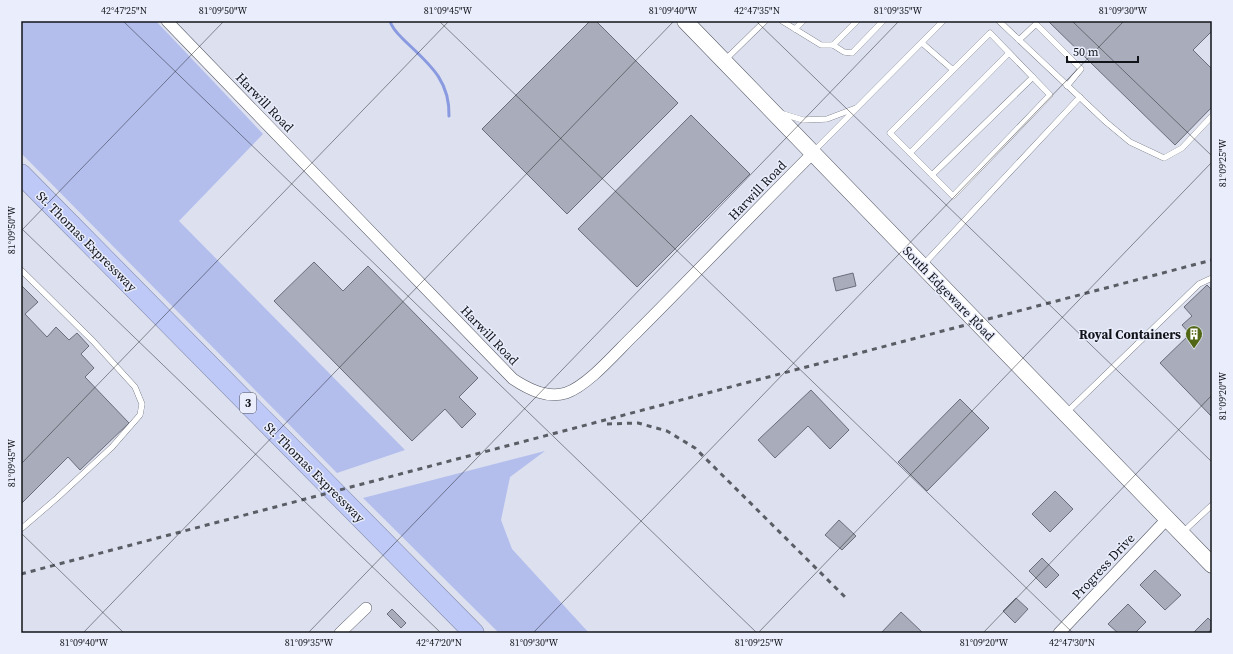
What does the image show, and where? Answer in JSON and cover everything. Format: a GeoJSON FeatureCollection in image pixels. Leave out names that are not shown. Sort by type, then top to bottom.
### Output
{"type":"FeatureCollection","features":[{"type":"Feature","properties":{"kind":"highway","name":"St. Thomas Expressway"},"geometry":{"type":"LineString","coordinates":[[21,174],[474,633]]}},
{"type":"Feature","properties":{"kind":"main road","name":"South Edgeware Road"},"geometry":{"type":"LineString","coordinates":[[685,21],[1066,413],[1212,566]]}},
{"type":"Feature","properties":{"kind":"street","name":"Harwill Road"},"geometry":{"type":"LineString","coordinates":[[167,21],[513,379],[527,389],[541,393],[554,395],[566,393],[578,387],[592,376],[813,153]]}},
{"type":"Feature","properties":{"kind":"street","name":"Progress Drive"},"geometry":{"type":"LineString","coordinates":[[1060,633],[1167,519]]}},
{"type":"Feature","properties":{"kind":"street"},"geometry":{"type":"LineString","coordinates":[[340,633],[366,608]]}},
{"type":"Feature","properties":{"kind":"lane"},"geometry":{"type":"LineString","coordinates":[[724,61],[765,21]]}},
{"type":"Feature","properties":{"kind":"lane"},"geometry":{"type":"LineString","coordinates":[[782,21],[821,45],[833,45],[844,52],[852,53],[883,21]]}},
{"type":"Feature","properties":{"kind":"lane"},"geometry":{"type":"LineString","coordinates":[[795,29],[803,21]]}},
{"type":"Feature","properties":{"kind":"lane"},"geometry":{"type":"LineString","coordinates":[[833,45],[857,21]]}},
{"type":"Feature","properties":{"kind":"lane"},"geometry":{"type":"LineString","coordinates":[[813,153],[944,21]]}},
{"type":"Feature","properties":{"kind":"lane"},"geometry":{"type":"LineString","coordinates":[[998,21],[1106,122],[1130,142],[1164,158],[1182,148],[1212,116]]}},
{"type":"Feature","properties":{"kind":"lane"},"geometry":{"type":"LineString","coordinates":[[1019,40],[1036,24],[1081,68],[1067,86]]}},
{"type":"Feature","properties":{"kind":"lane"},"geometry":{"type":"LineString","coordinates":[[990,33],[1009,53],[1050,96],[953,196],[890,133],[990,33]]}},
{"type":"Feature","properties":{"kind":"lane"},"geometry":{"type":"LineString","coordinates":[[922,43],[953,70]]}},
{"type":"Feature","properties":{"kind":"lane"},"geometry":{"type":"LineString","coordinates":[[910,153],[1009,53]]}},
{"type":"Feature","properties":{"kind":"lane"},"geometry":{"type":"LineString","coordinates":[[932,175],[1032,77]]}},
{"type":"Feature","properties":{"kind":"lane"},"geometry":{"type":"LineString","coordinates":[[922,266],[1080,97]]}},
{"type":"Feature","properties":{"kind":"lane"},"geometry":{"type":"LineString","coordinates":[[771,110],[803,120],[827,119],[859,107]]}},
{"type":"Feature","properties":{"kind":"lane"},"geometry":{"type":"LineString","coordinates":[[21,270],[93,340],[135,388],[142,404],[140,415],[112,448],[21,529]]}},
{"type":"Feature","properties":{"kind":"lane"},"geometry":{"type":"LineString","coordinates":[[1066,413],[1194,288],[1212,278]]}},
{"type":"Feature","properties":{"kind":"lane"},"geometry":{"type":"LineString","coordinates":[[1182,534],[1212,505]]}},
{"type":"Feature","properties":{"kind":"shaded area"},"geometry":{"type":"Polygon","coordinates":[[[21,21],[156,21],[263,134],[179,221],[405,450],[337,473],[21,153],[21,21]]]}},
{"type":"Feature","properties":{"kind":"shaded area"},"geometry":{"type":"Polygon","coordinates":[[[545,451],[510,477],[501,520],[512,549],[589,633],[499,633],[363,498],[545,451]]]}},
{"type":"Feature","properties":{"kind":"building"},"geometry":{"type":"Polygon","coordinates":[[[590,21],[596,21],[678,103],[567,214],[482,129],[590,21]]]}},
{"type":"Feature","properties":{"kind":"building"},"geometry":{"type":"Polygon","coordinates":[[[1048,21],[1212,21],[1212,31],[1193,50],[1212,69],[1212,107],[1175,145],[1048,21]]]}},
{"type":"Feature","properties":{"kind":"building"},"geometry":{"type":"Polygon","coordinates":[[[691,115],[750,174],[637,287],[578,229],[691,115]]]}},
{"type":"Feature","properties":{"kind":"building"},"geometry":{"type":"Polygon","coordinates":[[[314,262],[343,291],[368,266],[478,378],[459,397],[476,414],[462,428],[445,409],[412,441],[274,301],[314,262]]]}},
{"type":"Feature","properties":{"kind":"building"},"geometry":{"type":"Polygon","coordinates":[[[853,273],[856,286],[836,291],[833,278],[853,273]]]}},
{"type":"Feature","properties":{"kind":"building"},"geometry":{"type":"Polygon","coordinates":[[[21,285],[38,302],[25,314],[47,337],[56,327],[69,340],[77,333],[89,346],[81,354],[94,368],[85,377],[129,423],[80,470],[68,457],[21,504],[21,285]]]}},
{"type":"Feature","properties":{"kind":"building","name":"Royal Containers"},"geometry":{"type":"Polygon","coordinates":[[[1207,285],[1212,290],[1212,417],[1160,363],[1190,334],[1182,325],[1192,316],[1184,307],[1207,285]]]}},
{"type":"Feature","properties":{"kind":"building"},"geometry":{"type":"Polygon","coordinates":[[[811,390],[849,430],[830,449],[808,426],[775,458],[758,440],[811,390]]]}},
{"type":"Feature","properties":{"kind":"building"},"geometry":{"type":"Polygon","coordinates":[[[960,399],[989,428],[927,491],[898,462],[960,399]]]}},
{"type":"Feature","properties":{"kind":"building"},"geometry":{"type":"Polygon","coordinates":[[[1055,491],[1073,509],[1050,532],[1032,514],[1055,491]]]}},
{"type":"Feature","properties":{"kind":"building"},"geometry":{"type":"Polygon","coordinates":[[[839,520],[856,536],[842,550],[825,535],[839,520]]]}},
{"type":"Feature","properties":{"kind":"building"},"geometry":{"type":"Polygon","coordinates":[[[1042,558],[1059,575],[1046,588],[1029,571],[1042,558]]]}},
{"type":"Feature","properties":{"kind":"building"},"geometry":{"type":"Polygon","coordinates":[[[1155,570],[1181,595],[1165,610],[1140,585],[1155,570]]]}},
{"type":"Feature","properties":{"kind":"building"},"geometry":{"type":"Polygon","coordinates":[[[1016,598],[1028,609],[1015,623],[1003,611],[1016,598]]]}},
{"type":"Feature","properties":{"kind":"building"},"geometry":{"type":"Polygon","coordinates":[[[1128,604],[1146,622],[1135,633],[1118,633],[1108,624],[1128,604]]]}},
{"type":"Feature","properties":{"kind":"building"},"geometry":{"type":"Polygon","coordinates":[[[392,609],[406,623],[401,628],[387,614],[392,609]]]}},
{"type":"Feature","properties":{"kind":"building"},"geometry":{"type":"Polygon","coordinates":[[[901,612],[923,633],[881,633],[901,612]]]}},
{"type":"Feature","properties":{"kind":"building"},"geometry":{"type":"Polygon","coordinates":[[[1208,618],[1212,622],[1212,633],[1193,633],[1208,618]]]}},
{"type":"Feature","properties":{"kind":"waterway"},"geometry":{"type":"LineString","coordinates":[[390,21],[396,32],[430,65],[442,83],[446,92],[449,116]]}},
{"type":"Feature","properties":{"kind":"railway"},"geometry":{"type":"LineString","coordinates":[[21,574],[1212,260]]}},
{"type":"Feature","properties":{"kind":"railway"},"geometry":{"type":"LineString","coordinates":[[607,424],[638,423],[667,431],[695,448],[847,599]]}},
{"type":"Feature","properties":{"kind":"place","name":"Royal Containers"},"geometry":{"type":"Point","coordinates":[1194,349]}}]}
